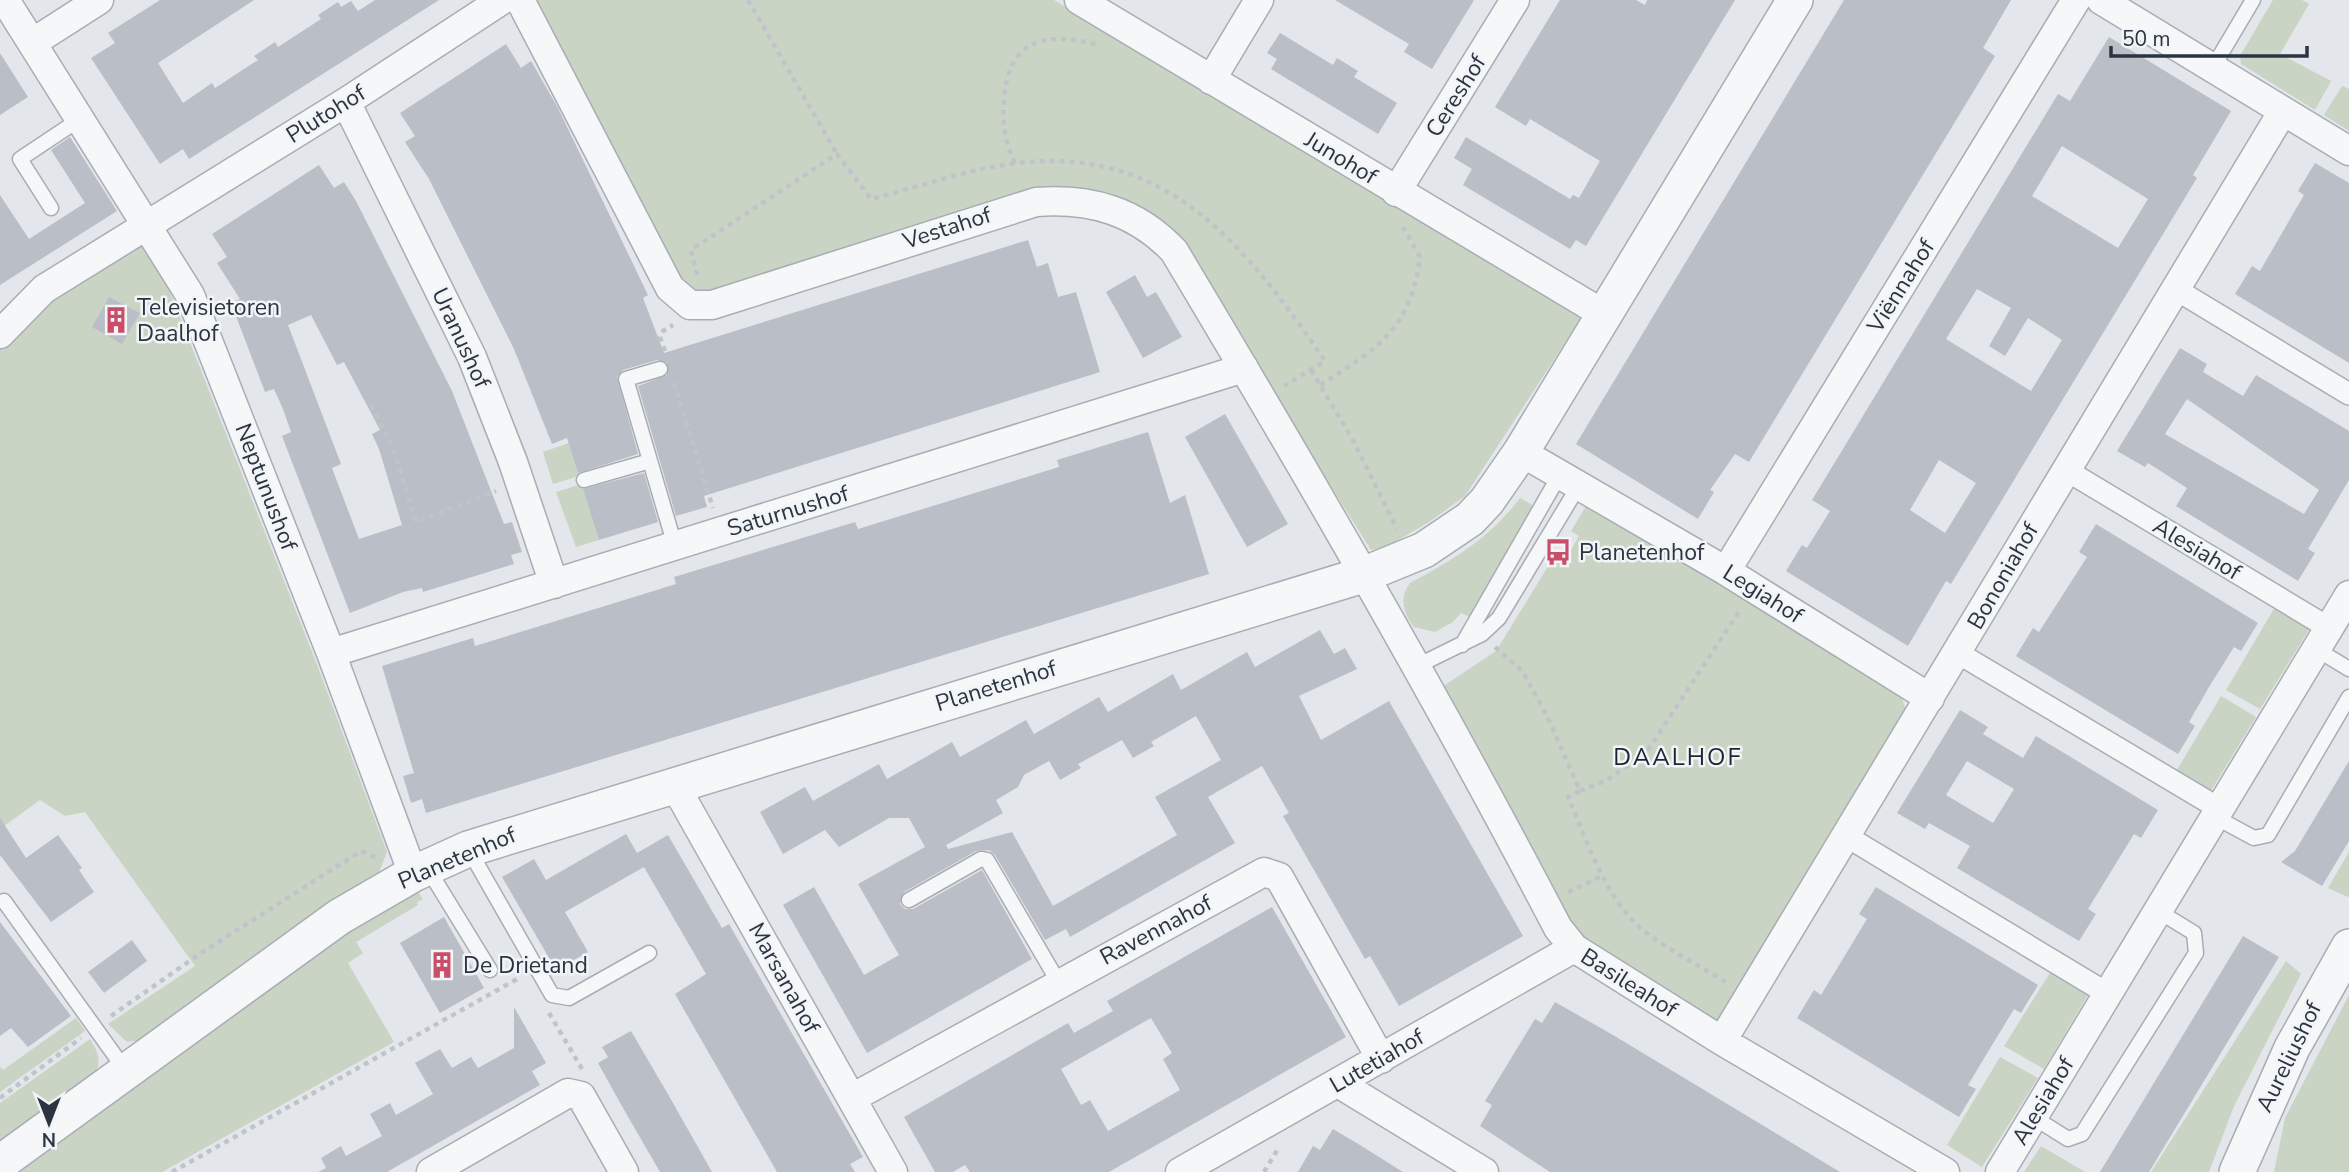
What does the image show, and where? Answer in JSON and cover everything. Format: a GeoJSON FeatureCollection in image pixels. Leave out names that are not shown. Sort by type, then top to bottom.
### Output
{"type":"FeatureCollection","features":[{"type":"Feature","properties":{"kind":"street","name":"Neptunushof"},"geometry":{"type":"LineString","coordinates":[[5,0],[190,295],[420,871]]}},
{"type":"Feature","properties":{"kind":"street"},"geometry":{"type":"LineString","coordinates":[[32,43],[100,0]]}},
{"type":"Feature","properties":{"kind":"street","name":"Plutohof"},"geometry":{"type":"LineString","coordinates":[[0,334],[44,289],[346,102],[502,0]]}},
{"type":"Feature","properties":{"kind":"street"},"geometry":{"type":"LineString","coordinates":[[520,0],[670,288],[690,305]]}},
{"type":"Feature","properties":{"kind":"street","name":"Junohof"},"geometry":{"type":"LineString","coordinates":[[1079,0],[1605,315]]}},
{"type":"Feature","properties":{"kind":"street"},"geometry":{"type":"LineString","coordinates":[[1211,79],[1259,0]]}},
{"type":"Feature","properties":{"kind":"street","name":"Cereshof"},"geometry":{"type":"LineString","coordinates":[[1396,192],[1515,0]]}},
{"type":"Feature","properties":{"kind":"street","name":"Planetenhof"},"geometry":{"type":"LineString","coordinates":[[0,1163],[285,953],[378,892],[468,849],[1363,575],[1443,539],[1479,511],[1521,452],[1795,0]]}},
{"type":"Feature","properties":{"kind":"street","name":"Viënnahof"},"geometry":{"type":"LineString","coordinates":[[1726,571],[2077,0]]}},
{"type":"Feature","properties":{"kind":"street"},"geometry":{"type":"LineString","coordinates":[[2101,0],[2349,151]]}},
{"type":"Feature","properties":{"kind":"street","name":"Uranushof"},"geometry":{"type":"LineString","coordinates":[[346,102],[472,357],[520,481],[554,584]]}},
{"type":"Feature","properties":{"kind":"street","name":"Bononiahof"},"geometry":{"type":"LineString","coordinates":[[1722,1041],[2283,111]]}},
{"type":"Feature","properties":{"kind":"street","name":"Vestahof"},"geometry":{"type":"LineString","coordinates":[[690,305],[712,305],[1008,208],[1049,201],[1092,204],[1113,209],[1139,221],[1174,251],[1363,575]]}},
{"type":"Feature","properties":{"kind":"street"},"geometry":{"type":"LineString","coordinates":[[2176,290],[2349,394]]}},
{"type":"Feature","properties":{"kind":"street","name":"Saturnushof"},"geometry":{"type":"LineString","coordinates":[[331,653],[1244,368]]}},
{"type":"Feature","properties":{"kind":"street","name":"Legiahof"},"geometry":{"type":"LineString","coordinates":[[1521,452],[1726,571],[1930,698]]}},
{"type":"Feature","properties":{"kind":"street","name":"Alesiahof"},"geometry":{"type":"LineString","coordinates":[[2066,470],[2323,639]]}},
{"type":"Feature","properties":{"kind":"street","name":"Basileahof"},"geometry":{"type":"LineString","coordinates":[[1363,575],[1545,902],[1574,948],[1722,1041],[1945,1172]]}},
{"type":"Feature","properties":{"kind":"street","name":"Alesiahof"},"geometry":{"type":"LineString","coordinates":[[2000,1172],[2349,595]]}},
{"type":"Feature","properties":{"kind":"street"},"geometry":{"type":"LineString","coordinates":[[1958,653],[2217,813]]}},
{"type":"Feature","properties":{"kind":"street","name":"Marsanahof"},"geometry":{"type":"LineString","coordinates":[[674,784],[893,1172]]}},
{"type":"Feature","properties":{"kind":"street"},"geometry":{"type":"LineString","coordinates":[[1846,836],[2108,994]]}},
{"type":"Feature","properties":{"kind":"street","name":"Ravennahof"},"geometry":{"type":"LineString","coordinates":[[852,1098],[1264,872],[1279,877],[1381,1059]]}},
{"type":"Feature","properties":{"kind":"street","name":"Aureliushof"},"geometry":{"type":"LineString","coordinates":[[2237,1172],[2292,1048],[2349,947]]}},
{"type":"Feature","properties":{"kind":"street","name":"Lutetiahof"},"geometry":{"type":"LineString","coordinates":[[1180,1172],[1574,948]]}},
{"type":"Feature","properties":{"kind":"street"},"geometry":{"type":"LineString","coordinates":[[1338,1083],[1483,1172]]}},
{"type":"Feature","properties":{"kind":"street"},"geometry":{"type":"LineString","coordinates":[[431,1172],[568,1093],[580,1096],[624,1172]]}},
{"type":"Feature","properties":{"kind":"lane"},"geometry":{"type":"LineString","coordinates":[[2212,69],[2253,0]]}},
{"type":"Feature","properties":{"kind":"lane"},"geometry":{"type":"LineString","coordinates":[[51,208],[20,159],[80,119]]}},
{"type":"Feature","properties":{"kind":"lane"},"geometry":{"type":"LineString","coordinates":[[667,370],[626,379],[675,547]]}},
{"type":"Feature","properties":{"kind":"lane"},"geometry":{"type":"LineString","coordinates":[[584,480],[650,461]]}},
{"type":"Feature","properties":{"kind":"lane"},"geometry":{"type":"LineString","coordinates":[[1415,667],[1482,634],[1499,618],[1569,481]]}},
{"type":"Feature","properties":{"kind":"lane"},"geometry":{"type":"LineString","coordinates":[[1462,645],[1569,481]]}},
{"type":"Feature","properties":{"kind":"lane"},"geometry":{"type":"LineString","coordinates":[[2323,639],[2349,669]]}},
{"type":"Feature","properties":{"kind":"lane"},"geometry":{"type":"LineString","coordinates":[[2217,813],[2254,838],[2268,835],[2349,696]]}},
{"type":"Feature","properties":{"kind":"lane"},"geometry":{"type":"LineString","coordinates":[[468,849],[552,995],[569,998],[649,953]]}},
{"type":"Feature","properties":{"kind":"lane"},"geometry":{"type":"LineString","coordinates":[[908,900],[981,859],[987,860],[1059,983]]}},
{"type":"Feature","properties":{"kind":"lane"},"geometry":{"type":"LineString","coordinates":[[420,871],[490,970]]}},
{"type":"Feature","properties":{"kind":"lane"},"geometry":{"type":"LineString","coordinates":[[4,901],[126,1070]]}},
{"type":"Feature","properties":{"kind":"lane"},"geometry":{"type":"LineString","coordinates":[[2033,1117],[2068,1139],[2082,1134],[2196,953],[2194,933],[2158,911]]}},
{"type":"Feature","properties":{"kind":"path"},"geometry":{"type":"LineString","coordinates":[[748,0],[837,154]]}},
{"type":"Feature","properties":{"kind":"path"},"geometry":{"type":"LineString","coordinates":[[1015,163],[1005,141],[1003,110],[1005,80],[1017,54],[1050,38],[1086,42],[1109,49]]}},
{"type":"Feature","properties":{"kind":"path"},"geometry":{"type":"LineString","coordinates":[[1321,385],[1387,339],[1402,319],[1413,292],[1420,257],[1410,236],[1394,216],[1396,192]]}},
{"type":"Feature","properties":{"kind":"path"},"geometry":{"type":"LineString","coordinates":[[690,305],[681,320],[663,331],[660,337],[667,370],[720,533]]}},
{"type":"Feature","properties":{"kind":"path"},"geometry":{"type":"LineString","coordinates":[[1311,370],[1353,440],[1410,556]]}},
{"type":"Feature","properties":{"kind":"path"},"geometry":{"type":"LineString","coordinates":[[371,405],[393,448],[416,522],[520,481]]}},
{"type":"Feature","properties":{"kind":"path"},"geometry":{"type":"LineString","coordinates":[[1749,996],[1634,923],[1602,876],[1567,797],[1607,780],[1646,753],[1754,588]]}},
{"type":"Feature","properties":{"kind":"path"},"geometry":{"type":"LineString","coordinates":[[1482,634],[1523,672],[1548,718],[1580,791]]}},
{"type":"Feature","properties":{"kind":"path"},"geometry":{"type":"LineString","coordinates":[[0,1098],[201,953],[360,851],[420,871]]}},
{"type":"Feature","properties":{"kind":"path"},"geometry":{"type":"LineString","coordinates":[[1545,902],[1602,876]]}},
{"type":"Feature","properties":{"kind":"path"},"geometry":{"type":"LineString","coordinates":[[172,1172],[525,975]]}},
{"type":"Feature","properties":{"kind":"green space"},"geometry":{"type":"Polygon","coordinates":[[[524,0],[1054,0],[1584,314],[1465,496],[1429,522],[1388,546],[1371,550],[1254,364],[1188,247],[1147,213],[1098,196],[694,304],[524,0]]]}},
{"type":"Feature","properties":{"kind":"green space"},"geometry":{"type":"Polygon","coordinates":[[[2273,0],[2302,0],[2309,4],[2280,54],[2331,81],[2315,110],[2241,64],[2240,56],[2273,0]]]}},
{"type":"Feature","properties":{"kind":"green space"},"geometry":{"type":"Polygon","coordinates":[[[2342,86],[2349,89],[2349,131],[2324,115],[2342,86]]]}},
{"type":"Feature","properties":{"kind":"green space"},"geometry":{"type":"Polygon","coordinates":[[[150,241],[316,662],[387,852],[378,875],[320,910],[141,1040],[127,1042],[108,1024],[195,966],[85,812],[65,816],[40,800],[0,829],[0,348],[35,307],[150,241]]]}},
{"type":"Feature","properties":{"kind":"green space"},"geometry":{"type":"Polygon","coordinates":[[[569,443],[579,476],[553,484],[543,452],[569,443]]]}},
{"type":"Feature","properties":{"kind":"green space"},"geometry":{"type":"Polygon","coordinates":[[[582,484],[599,540],[576,547],[556,492],[582,484]]]}},
{"type":"Feature","properties":{"kind":"green space"},"geometry":{"type":"Polygon","coordinates":[[[1520,498],[1534,506],[1470,617],[1461,613],[1453,622],[1435,632],[1414,627],[1404,605],[1404,594],[1410,583],[1470,547],[1496,525],[1520,498]]]}},
{"type":"Feature","properties":{"kind":"green space"},"geometry":{"type":"Polygon","coordinates":[[[1588,503],[1901,696],[1906,710],[1723,1029],[1593,948],[1576,932],[1442,687],[1496,651],[1558,550],[1568,555],[1579,536],[1571,531],[1588,503]]]}},
{"type":"Feature","properties":{"kind":"green space"},"geometry":{"type":"Polygon","coordinates":[[[2275,607],[2310,628],[2260,709],[2226,690],[2275,607]]]}},
{"type":"Feature","properties":{"kind":"green space"},"geometry":{"type":"Polygon","coordinates":[[[2221,696],[2256,717],[2207,797],[2171,780],[2221,696]]]}},
{"type":"Feature","properties":{"kind":"green space"},"geometry":{"type":"Polygon","coordinates":[[[2349,852],[2349,896],[2348,897],[2328,888],[2349,852]]]}},
{"type":"Feature","properties":{"kind":"green space"},"geometry":{"type":"Polygon","coordinates":[[[417,891],[423,899],[417,902],[418,905],[356,942],[363,953],[348,963],[394,1042],[162,1172],[14,1172],[333,940],[417,891]]]}},
{"type":"Feature","properties":{"kind":"green space"},"geometry":{"type":"Polygon","coordinates":[[[2286,961],[2301,974],[2234,1106],[2209,1172],[2151,1172],[2286,961]]]}},
{"type":"Feature","properties":{"kind":"green space"},"geometry":{"type":"Polygon","coordinates":[[[2053,968],[2092,988],[2044,1069],[2004,1046],[2053,968]]]}},
{"type":"Feature","properties":{"kind":"green space"},"geometry":{"type":"Polygon","coordinates":[[[2349,995],[2349,1172],[2274,1172],[2285,1118],[2349,995]]]}},
{"type":"Feature","properties":{"kind":"green space"},"geometry":{"type":"Polygon","coordinates":[[[76,1018],[85,1031],[0,1092],[0,1067],[3,1070],[76,1018]]]}},
{"type":"Feature","properties":{"kind":"green space"},"geometry":{"type":"Polygon","coordinates":[[[90,1039],[98,1056],[95,1074],[0,1144],[0,1103],[90,1039]]]}},
{"type":"Feature","properties":{"kind":"green space"},"geometry":{"type":"Polygon","coordinates":[[[2000,1057],[2038,1078],[1982,1167],[1947,1145],[2000,1057]]]}},
{"type":"Feature","properties":{"kind":"green space"},"geometry":{"type":"Polygon","coordinates":[[[2041,1146],[2085,1172],[2024,1172],[2041,1146]]]}},
{"type":"Feature","properties":{"kind":"building"},"geometry":{"type":"Polygon","coordinates":[[[160,0],[254,0],[158,63],[183,103],[212,83],[215,88],[258,60],[254,56],[275,42],[278,47],[321,19],[318,15],[338,2],[341,7],[351,1],[358,11],[375,0],[439,0],[189,159],[183,149],[160,164],[91,58],[115,43],[108,33],[160,0]]]}},
{"type":"Feature","properties":{"kind":"building"},"geometry":{"type":"Polygon","coordinates":[[[1335,0],[1474,0],[1432,69],[1404,52],[1409,44],[1335,0]]]}},
{"type":"Feature","properties":{"kind":"building"},"geometry":{"type":"Polygon","coordinates":[[[1560,0],[1636,0],[1645,5],[1647,0],[1735,0],[1586,246],[1576,240],[1570,249],[1463,185],[1472,169],[1454,158],[1466,137],[1570,199],[1573,195],[1579,198],[1600,161],[1530,119],[1526,126],[1495,107],[1560,0]]]}},
{"type":"Feature","properties":{"kind":"building"},"geometry":{"type":"Polygon","coordinates":[[[1844,0],[2011,0],[1983,48],[1995,56],[1749,462],[1735,454],[1710,490],[1714,492],[1698,519],[1576,444],[1844,0]]]}},
{"type":"Feature","properties":{"kind":"building"},"geometry":{"type":"Polygon","coordinates":[[[1280,33],[1333,65],[1337,58],[1358,71],[1354,77],[1397,103],[1378,134],[1271,69],[1277,59],[1267,53],[1280,33]]]}},
{"type":"Feature","properties":{"kind":"building"},"geometry":{"type":"Polygon","coordinates":[[[2109,37],[2231,111],[2193,175],[2197,178],[1951,584],[1946,581],[1908,646],[1786,571],[1802,545],[1807,548],[1830,511],[1812,500],[2058,94],[2070,101],[2109,37]],[[2062,146],[2032,196],[2118,248],[2148,199],[2062,146]],[[1977,289],[1946,339],[2031,391],[2062,340],[2028,318],[2005,356],[1989,346],[2011,308],[1977,289]],[[1939,460],[1910,510],[1945,533],[1976,483],[1939,460]]]}},
{"type":"Feature","properties":{"kind":"building"},"geometry":{"type":"Polygon","coordinates":[[[506,44],[521,68],[531,61],[558,108],[648,295],[643,298],[664,353],[1028,240],[1037,267],[1048,263],[1058,297],[1076,292],[1100,372],[704,496],[707,507],[676,516],[638,386],[667,375],[667,363],[657,360],[623,370],[617,377],[638,454],[578,473],[567,438],[552,444],[514,349],[429,179],[405,142],[415,136],[400,113],[506,44]]]}},
{"type":"Feature","properties":{"kind":"building"},"geometry":{"type":"Polygon","coordinates":[[[0,53],[28,97],[0,115],[0,53]]]}},
{"type":"Feature","properties":{"kind":"building"},"geometry":{"type":"Polygon","coordinates":[[[70,137],[117,211],[0,285],[0,195],[29,239],[85,203],[51,150],[70,137]]]}},
{"type":"Feature","properties":{"kind":"building"},"geometry":{"type":"Polygon","coordinates":[[[2315,163],[2349,183],[2349,363],[2235,294],[2252,266],[2260,271],[2304,195],[2298,191],[2315,163]]]}},
{"type":"Feature","properties":{"kind":"building"},"geometry":{"type":"Polygon","coordinates":[[[319,165],[334,188],[344,182],[452,391],[504,524],[512,522],[522,552],[511,555],[514,564],[423,592],[422,588],[403,592],[350,613],[282,436],[291,432],[283,409],[274,389],[265,392],[231,303],[240,299],[217,263],[227,257],[212,234],[319,165]],[[311,315],[288,325],[341,464],[332,468],[359,539],[402,525],[372,434],[380,430],[344,362],[337,365],[311,315]]]}},
{"type":"Feature","properties":{"kind":"building"},"geometry":{"type":"Polygon","coordinates":[[[1135,275],[1147,297],[1156,292],[1182,337],[1143,358],[1106,292],[1135,275]]]}},
{"type":"Feature","properties":{"kind":"building","name":"Televisietoren Daalhof"},"geometry":{"type":"Polygon","coordinates":[[[109,297],[140,313],[122,344],[92,327],[109,297]]]}},
{"type":"Feature","properties":{"kind":"building"},"geometry":{"type":"Polygon","coordinates":[[[2180,348],[2207,364],[2203,372],[2243,396],[2256,375],[2349,431],[2349,480],[2308,549],[2315,553],[2298,581],[2176,506],[2187,488],[2148,463],[2145,467],[2117,451],[2180,348]],[[2187,399],[2165,434],[2304,514],[2319,490],[2187,399]]]}},
{"type":"Feature","properties":{"kind":"building"},"geometry":{"type":"Polygon","coordinates":[[[1225,414],[1288,524],[1247,547],[1185,437],[1225,414]]]}},
{"type":"Feature","properties":{"kind":"building"},"geometry":{"type":"Polygon","coordinates":[[[1148,432],[1170,503],[1185,495],[1209,574],[426,813],[422,799],[411,803],[403,776],[414,773],[382,666],[473,638],[475,646],[676,584],[674,577],[855,522],[858,529],[1059,467],[1057,460],[1148,432]]]}},
{"type":"Feature","properties":{"kind":"building"},"geometry":{"type":"Polygon","coordinates":[[[644,473],[658,522],[599,540],[583,489],[644,473]]]}},
{"type":"Feature","properties":{"kind":"building"},"geometry":{"type":"Polygon","coordinates":[[[2096,524],[2258,623],[2241,651],[2234,647],[2209,687],[2189,722],[2195,726],[2178,754],[2016,656],[2033,628],[2039,632],[2087,557],[2079,552],[2096,524]]]}},
{"type":"Feature","properties":{"kind":"building"},"geometry":{"type":"Polygon","coordinates":[[[1320,630],[1334,654],[1345,648],[1357,669],[1299,696],[1321,740],[1389,701],[1523,936],[1399,1006],[1370,956],[1365,959],[1283,816],[1289,813],[1262,766],[1208,797],[1235,843],[1070,937],[1066,929],[1045,940],[995,855],[989,850],[976,851],[904,892],[900,904],[905,909],[913,909],[982,870],[1032,959],[867,1053],[783,905],[814,887],[864,975],[899,955],[858,884],[925,847],[909,818],[889,818],[839,847],[825,830],[783,854],[760,812],[805,787],[813,801],[879,764],[887,779],[952,742],[960,757],[1026,720],[1034,734],[1099,697],[1108,712],[1173,674],[1181,690],[1247,652],[1255,667],[1320,630]],[[1196,716],[1151,742],[1154,746],[1133,758],[1122,740],[1078,764],[1081,768],[1060,780],[1049,761],[1024,775],[1018,787],[996,800],[1003,813],[946,845],[948,849],[1012,832],[1053,906],[1177,835],[1155,797],[1221,760],[1196,716]]]}},
{"type":"Feature","properties":{"kind":"building"},"geometry":{"type":"Polygon","coordinates":[[[1960,710],[1988,727],[1983,734],[2023,758],[2036,736],[2158,810],[2141,838],[2134,834],[2088,909],[2096,914],[2079,941],[1957,868],[1970,846],[1929,823],[1925,829],[1897,813],[1960,710]],[[1967,761],[1946,795],[1993,823],[2014,789],[1967,761]]]}},
{"type":"Feature","properties":{"kind":"building"},"geometry":{"type":"Polygon","coordinates":[[[2349,761],[2349,841],[2322,886],[2281,862],[2295,851],[2349,761]]]}},
{"type":"Feature","properties":{"kind":"building"},"geometry":{"type":"Polygon","coordinates":[[[0,818],[26,858],[58,835],[82,868],[79,870],[94,892],[51,922],[0,855],[0,818]]]}},
{"type":"Feature","properties":{"kind":"building"},"geometry":{"type":"Polygon","coordinates":[[[626,834],[637,853],[668,835],[722,928],[729,924],[863,1157],[850,1164],[855,1172],[777,1172],[675,994],[706,974],[644,867],[565,912],[588,952],[556,970],[502,877],[534,859],[546,880],[626,834]]]}},
{"type":"Feature","properties":{"kind":"building"},"geometry":{"type":"Polygon","coordinates":[[[1876,887],[2038,985],[2021,1013],[2014,1009],[1968,1085],[1976,1089],[1959,1117],[1797,1018],[1814,990],[1821,995],[1867,919],[1859,914],[1876,887]]]}},
{"type":"Feature","properties":{"kind":"building"},"geometry":{"type":"Polygon","coordinates":[[[1272,907],[1346,1037],[1109,1172],[970,1172],[965,1165],[953,1172],[935,1172],[904,1117],[1068,1023],[1074,1033],[1113,1011],[1107,1001],[1272,907]],[[1151,1018],[1061,1069],[1081,1105],[1090,1100],[1108,1131],[1180,1090],[1163,1059],[1172,1053],[1151,1018]]]}},
{"type":"Feature","properties":{"kind":"building","name":"De Drietand"},"geometry":{"type":"Polygon","coordinates":[[[444,917],[484,988],[440,1013],[400,943],[444,917]]]}},
{"type":"Feature","properties":{"kind":"building"},"geometry":{"type":"Polygon","coordinates":[[[0,922],[71,1016],[28,1047],[11,1028],[0,1036],[0,922]]]}},
{"type":"Feature","properties":{"kind":"building"},"geometry":{"type":"Polygon","coordinates":[[[2243,936],[2279,957],[2149,1172],[2100,1172],[2243,936]]]}},
{"type":"Feature","properties":{"kind":"building"},"geometry":{"type":"Polygon","coordinates":[[[132,940],[147,961],[104,993],[88,972],[132,940]]]}},
{"type":"Feature","properties":{"kind":"building"},"geometry":{"type":"Polygon","coordinates":[[[1555,1002],[1840,1172],[1550,1172],[1480,1126],[1492,1105],[1485,1101],[1535,1019],[1542,1023],[1555,1002]]]}},
{"type":"Feature","properties":{"kind":"building"},"geometry":{"type":"Polygon","coordinates":[[[514,1007],[546,1063],[532,1071],[540,1085],[387,1172],[318,1172],[326,1168],[321,1158],[341,1146],[346,1156],[382,1136],[370,1114],[390,1103],[396,1115],[433,1094],[415,1063],[440,1049],[452,1068],[471,1057],[478,1068],[514,1048],[514,1007]]]}},
{"type":"Feature","properties":{"kind":"building"},"geometry":{"type":"Polygon","coordinates":[[[631,1031],[712,1172],[660,1172],[623,1108],[598,1063],[608,1057],[602,1047],[631,1031]]]}},
{"type":"Feature","properties":{"kind":"building"},"geometry":{"type":"Polygon","coordinates":[[[1333,1129],[1403,1172],[1298,1172],[1313,1146],[1320,1150],[1333,1129]]]}},
{"type":"Feature","properties":{"kind":"place","name":"Televisietoren Daalhof"},"geometry":{"type":"Point","coordinates":[116,320]}},
{"type":"Feature","properties":{"kind":"place","name":"Planetenhof"},"geometry":{"type":"Point","coordinates":[1558,552]}},
{"type":"Feature","properties":{"kind":"place","name":"De Drietand"},"geometry":{"type":"Point","coordinates":[442,965]}},
{"type":"Feature","properties":{"kind":"district","name":"DAALHOF"},"geometry":{"type":"Point","coordinates":[1678,757]}}]}
